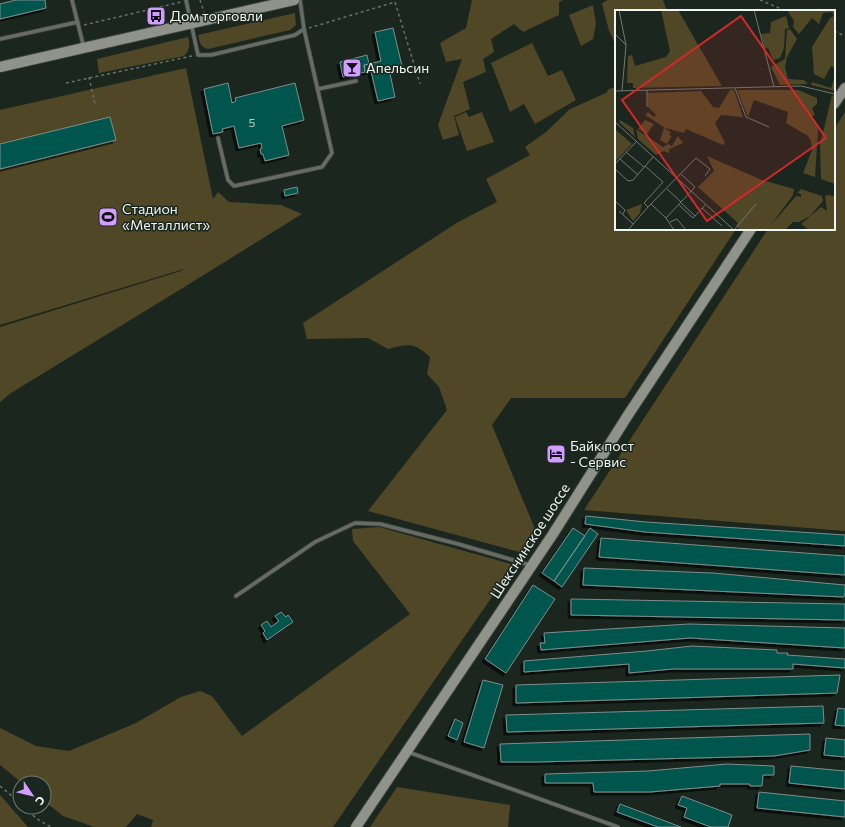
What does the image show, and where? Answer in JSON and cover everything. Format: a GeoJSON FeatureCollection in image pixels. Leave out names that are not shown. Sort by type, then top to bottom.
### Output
{"type":"FeatureCollection","features":[{"type":"Feature","properties":{"kind":"main road"},"geometry":{"type":"LineString","coordinates":[[0,67],[294,0]]}},
{"type":"Feature","properties":{"kind":"main road"},"geometry":{"type":"LineString","coordinates":[[835,103],[845,88]]}},
{"type":"Feature","properties":{"kind":"main road","name":"Шекснинское шоссе"},"geometry":{"type":"LineString","coordinates":[[356,827],[405,752],[532,566],[628,415],[750,230]]}},
{"type":"Feature","properties":{"kind":"lane"},"geometry":{"type":"LineString","coordinates":[[72,0],[84,48]]}},
{"type":"Feature","properties":{"kind":"lane"},"geometry":{"type":"LineString","coordinates":[[186,0],[198,55],[211,55],[295,35],[304,29]]}},
{"type":"Feature","properties":{"kind":"lane"},"geometry":{"type":"LineString","coordinates":[[218,138],[228,180],[234,186],[322,167],[332,154],[304,29],[300,0]]}},
{"type":"Feature","properties":{"kind":"lane"},"geometry":{"type":"LineString","coordinates":[[0,39],[78,22]]}},
{"type":"Feature","properties":{"kind":"lane"},"geometry":{"type":"LineString","coordinates":[[318,88],[356,80]]}},
{"type":"Feature","properties":{"kind":"lane"},"geometry":{"type":"LineString","coordinates":[[236,596],[316,542],[355,522],[380,524],[458,544],[532,566]]}},
{"type":"Feature","properties":{"kind":"lane"},"geometry":{"type":"LineString","coordinates":[[405,752],[618,827]]}},
{"type":"Feature","properties":{"kind":"path"},"geometry":{"type":"LineString","coordinates":[[79,27],[186,0]]}},
{"type":"Feature","properties":{"kind":"path"},"geometry":{"type":"LineString","coordinates":[[760,0],[784,10]]}},
{"type":"Feature","properties":{"kind":"path"},"geometry":{"type":"LineString","coordinates":[[304,29],[395,2],[420,84]]}},
{"type":"Feature","properties":{"kind":"path"},"geometry":{"type":"LineString","coordinates":[[835,31],[845,36]]}},
{"type":"Feature","properties":{"kind":"path"},"geometry":{"type":"LineString","coordinates":[[66,82],[198,55]]}},
{"type":"Feature","properties":{"kind":"path"},"geometry":{"type":"LineString","coordinates":[[89,77],[95,104]]}},
{"type":"Feature","properties":{"kind":"path"},"geometry":{"type":"LineString","coordinates":[[0,786],[12,796]]}},
{"type":"Feature","properties":{"kind":"path"},"geometry":{"type":"LineString","coordinates":[[33,815],[51,827]]}},
{"type":"Feature","properties":{"kind":"shaded area"},"geometry":{"type":"Polygon","coordinates":[[[472,0],[563,0],[559,2],[559,15],[523,32],[514,24],[491,39],[494,52],[483,59],[486,72],[463,82],[470,109],[454,116],[459,135],[443,140],[438,125],[462,59],[446,62],[440,43],[466,28],[472,0]]]}},
{"type":"Feature","properties":{"kind":"shaded area"},"geometry":{"type":"Polygon","coordinates":[[[608,0],[663,0],[667,10],[615,10],[615,43],[609,31],[602,3],[608,0]]]}},
{"type":"Feature","properties":{"kind":"shaded area"},"geometry":{"type":"Polygon","coordinates":[[[593,5],[596,24],[593,39],[581,46],[569,15],[593,5]]]}},
{"type":"Feature","properties":{"kind":"shaded area"},"geometry":{"type":"Polygon","coordinates":[[[295,13],[296,25],[290,30],[208,49],[202,46],[199,40],[198,35],[295,13]]]}},
{"type":"Feature","properties":{"kind":"shaded area"},"geometry":{"type":"Polygon","coordinates":[[[188,37],[189,47],[184,56],[99,73],[97,59],[188,37]]]}},
{"type":"Feature","properties":{"kind":"shaded area"},"geometry":{"type":"Polygon","coordinates":[[[532,43],[548,76],[562,70],[576,100],[535,124],[524,104],[510,112],[491,63],[532,43]]]}},
{"type":"Feature","properties":{"kind":"shaded area","name":"Стадион «Металлист»"},"geometry":{"type":"Polygon","coordinates":[[[186,68],[213,199],[218,192],[229,202],[281,205],[302,214],[11,393],[0,402],[0,327],[184,269],[0,325],[0,110],[186,68]]]}},
{"type":"Feature","properties":{"kind":"shaded area"},"geometry":{"type":"Polygon","coordinates":[[[615,87],[615,230],[735,230],[625,398],[511,398],[492,425],[537,534],[523,553],[368,511],[447,410],[439,387],[427,374],[430,357],[415,347],[406,345],[388,349],[368,338],[307,339],[303,323],[458,222],[497,202],[486,179],[530,155],[525,147],[546,132],[570,109],[606,93],[609,89],[615,87]]]}},
{"type":"Feature","properties":{"kind":"shaded area"},"geometry":{"type":"Polygon","coordinates":[[[466,112],[469,117],[482,112],[494,142],[467,151],[455,117],[466,112]]]}},
{"type":"Feature","properties":{"kind":"shaded area"},"geometry":{"type":"Polygon","coordinates":[[[845,112],[845,531],[584,510],[767,230],[835,230],[835,127],[845,112]]]}},
{"type":"Feature","properties":{"kind":"shaded area"},"geometry":{"type":"Polygon","coordinates":[[[379,527],[514,565],[333,827],[151,827],[153,820],[137,814],[126,827],[94,827],[63,816],[52,807],[52,775],[12,775],[0,765],[0,728],[36,746],[69,751],[136,723],[181,697],[200,691],[212,696],[242,736],[410,614],[353,541],[352,529],[379,527]]]}},
{"type":"Feature","properties":{"kind":"shaded area"},"geometry":{"type":"Polygon","coordinates":[[[397,787],[510,805],[508,827],[370,827],[397,787]]]}},
{"type":"Feature","properties":{"kind":"shaded area"},"geometry":{"type":"Polygon","coordinates":[[[0,795],[12,809],[12,815],[18,815],[28,827],[0,827],[0,795]]]}},
{"type":"Feature","properties":{"kind":"building"},"geometry":{"type":"Polygon","coordinates":[[[16,0],[45,0],[46,8],[0,19],[0,4],[16,0]]]}},
{"type":"Feature","properties":{"kind":"building"},"geometry":{"type":"Polygon","coordinates":[[[393,28],[402,66],[389,69],[395,97],[378,101],[371,71],[365,72],[364,65],[381,61],[375,32],[393,28]]]}},
{"type":"Feature","properties":{"kind":"building"},"geometry":{"type":"Polygon","coordinates":[[[367,55],[369,64],[364,65],[365,72],[343,77],[340,62],[367,55]]]}},
{"type":"Feature","properties":{"kind":"building"},"geometry":{"type":"Polygon","coordinates":[[[228,83],[232,103],[236,101],[235,98],[295,83],[304,120],[282,126],[289,155],[265,161],[263,154],[261,154],[261,143],[239,148],[234,126],[222,129],[223,132],[213,134],[204,89],[228,83]]]}},
{"type":"Feature","properties":{"kind":"building"},"geometry":{"type":"Polygon","coordinates":[[[110,117],[116,140],[0,169],[0,144],[110,117]]]}},
{"type":"Feature","properties":{"kind":"building"},"geometry":{"type":"Polygon","coordinates":[[[297,187],[298,193],[285,196],[284,190],[297,187]]]}},
{"type":"Feature","properties":{"kind":"building"},"geometry":{"type":"Polygon","coordinates":[[[586,516],[646,522],[845,535],[845,546],[645,532],[585,524],[586,516]]]}},
{"type":"Feature","properties":{"kind":"building"},"geometry":{"type":"Polygon","coordinates":[[[573,528],[585,536],[554,581],[542,573],[573,528]]]}},
{"type":"Feature","properties":{"kind":"building"},"geometry":{"type":"Polygon","coordinates":[[[590,528],[598,534],[562,587],[554,581],[590,528]]]}},
{"type":"Feature","properties":{"kind":"building"},"geometry":{"type":"Polygon","coordinates":[[[601,538],[845,556],[845,575],[599,557],[601,538]]]}},
{"type":"Feature","properties":{"kind":"building"},"geometry":{"type":"Polygon","coordinates":[[[584,568],[713,573],[845,585],[845,593],[844,597],[583,585],[584,568]]]}},
{"type":"Feature","properties":{"kind":"building"},"geometry":{"type":"Polygon","coordinates":[[[533,585],[555,599],[506,673],[485,659],[533,585]]]}},
{"type":"Feature","properties":{"kind":"building"},"geometry":{"type":"Polygon","coordinates":[[[571,599],[845,604],[845,620],[571,615],[571,599]]]}},
{"type":"Feature","properties":{"kind":"building"},"geometry":{"type":"Polygon","coordinates":[[[281,612],[286,617],[288,615],[293,622],[267,640],[263,633],[265,631],[261,625],[267,621],[271,627],[279,621],[275,616],[281,612]]]}},
{"type":"Feature","properties":{"kind":"building"},"geometry":{"type":"Polygon","coordinates":[[[689,624],[845,628],[845,648],[690,638],[541,650],[540,643],[545,643],[544,633],[689,624]]]}},
{"type":"Feature","properties":{"kind":"building"},"geometry":{"type":"Polygon","coordinates":[[[692,646],[777,650],[777,653],[788,653],[787,655],[845,659],[845,668],[793,664],[793,669],[673,669],[629,673],[629,664],[524,672],[524,661],[692,646]]]}},
{"type":"Feature","properties":{"kind":"building"},"geometry":{"type":"Polygon","coordinates":[[[840,675],[837,693],[516,703],[516,685],[840,675]]]}},
{"type":"Feature","properties":{"kind":"building"},"geometry":{"type":"Polygon","coordinates":[[[483,680],[503,685],[484,748],[464,742],[483,680]]]}},
{"type":"Feature","properties":{"kind":"building"},"geometry":{"type":"Polygon","coordinates":[[[823,706],[824,723],[507,732],[506,715],[823,706]]]}},
{"type":"Feature","properties":{"kind":"building"},"geometry":{"type":"Polygon","coordinates":[[[838,708],[845,709],[845,726],[835,725],[838,708]]]}},
{"type":"Feature","properties":{"kind":"building"},"geometry":{"type":"Polygon","coordinates":[[[455,719],[463,723],[457,740],[448,736],[455,719]]]}},
{"type":"Feature","properties":{"kind":"building"},"geometry":{"type":"Polygon","coordinates":[[[810,734],[810,750],[774,756],[501,762],[500,744],[810,734]]]}},
{"type":"Feature","properties":{"kind":"building"},"geometry":{"type":"Polygon","coordinates":[[[826,738],[845,740],[845,757],[824,755],[826,738]]]}},
{"type":"Feature","properties":{"kind":"building"},"geometry":{"type":"Polygon","coordinates":[[[727,764],[774,766],[774,775],[763,775],[762,786],[750,786],[750,784],[720,784],[720,786],[650,792],[594,792],[593,783],[545,783],[545,774],[648,771],[727,764]]]}},
{"type":"Feature","properties":{"kind":"building"},"geometry":{"type":"Polygon","coordinates":[[[791,766],[845,771],[845,789],[789,783],[791,766]]]}},
{"type":"Feature","properties":{"kind":"building"},"geometry":{"type":"Polygon","coordinates":[[[759,792],[845,801],[845,817],[757,808],[759,792]]]}},
{"type":"Feature","properties":{"kind":"building"},"geometry":{"type":"Polygon","coordinates":[[[682,796],[732,815],[728,827],[711,827],[684,817],[687,808],[678,805],[682,796]]]}},
{"type":"Feature","properties":{"kind":"building"},"geometry":{"type":"Polygon","coordinates":[[[620,804],[681,827],[658,827],[617,812],[620,804]]]}},
{"type":"Feature","properties":{"kind":"place","name":"Дом торговли"},"geometry":{"type":"Point","coordinates":[156,16]}},
{"type":"Feature","properties":{"kind":"place","name":"Апельсин"},"geometry":{"type":"Point","coordinates":[352,68]}},
{"type":"Feature","properties":{"kind":"place","name":"Стадион «Металлист»"},"geometry":{"type":"Point","coordinates":[108,217]}},
{"type":"Feature","properties":{"kind":"place","name":"Байк пост - Сервис"},"geometry":{"type":"Point","coordinates":[556,454]}}]}
